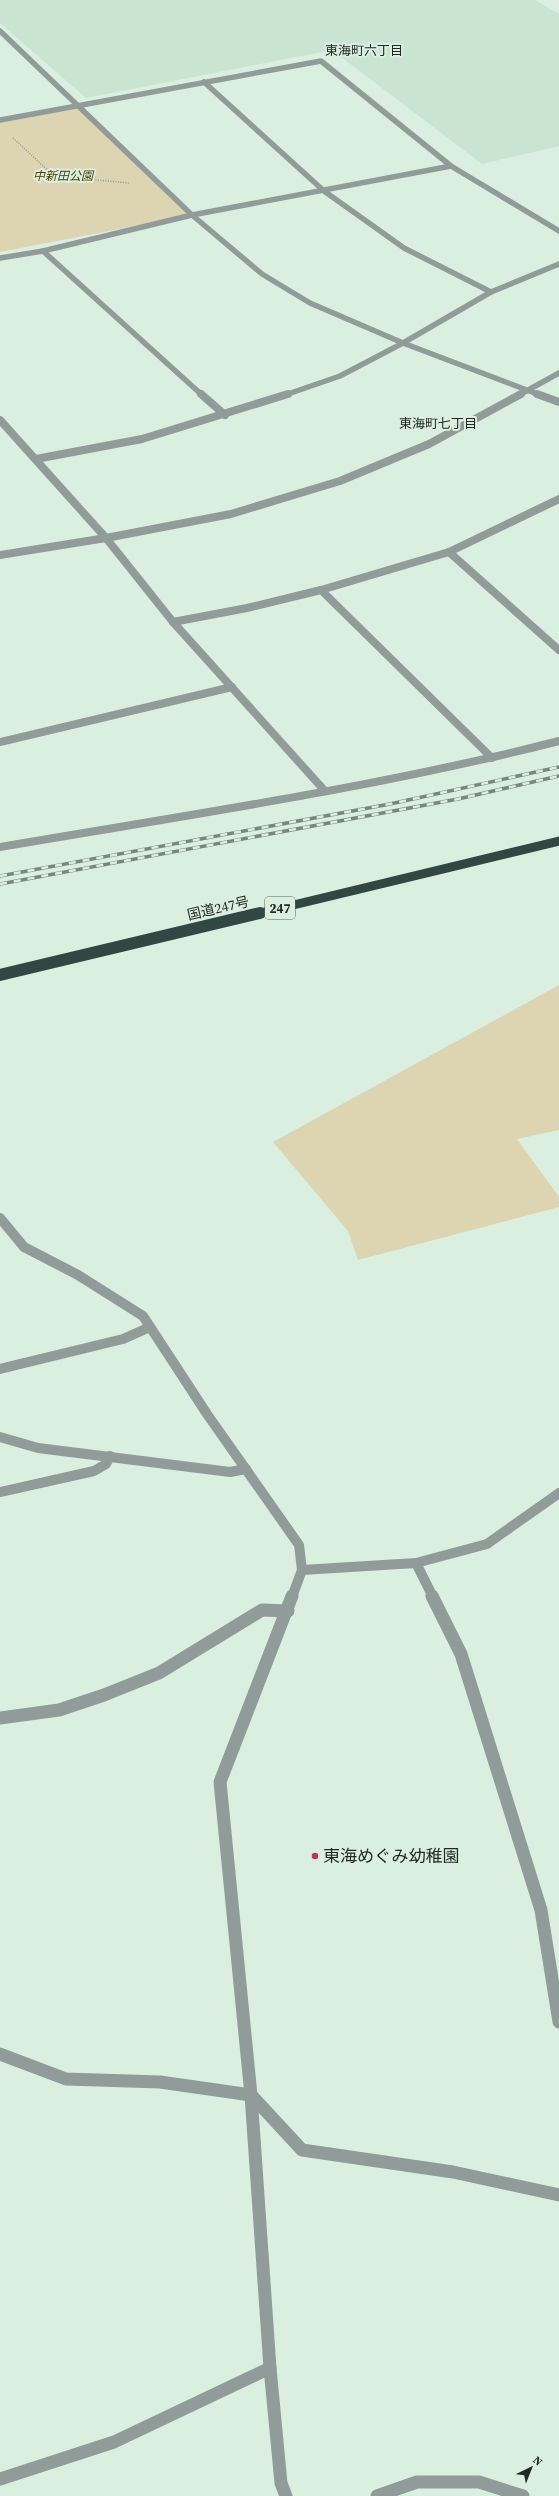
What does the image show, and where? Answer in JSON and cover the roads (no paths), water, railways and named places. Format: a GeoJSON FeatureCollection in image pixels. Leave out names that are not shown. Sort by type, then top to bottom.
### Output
{"type":"FeatureCollection","features":[{"type":"Feature","properties":{"kind":"highway","name":"国道247号"},"geometry":{"type":"LineString","coordinates":[[0,975],[559,841]]}},
{"type":"Feature","properties":{"kind":"street"},"geometry":{"type":"LineString","coordinates":[[0,31],[79,105],[192,215],[262,274],[310,303],[403,343],[559,402]]}},
{"type":"Feature","properties":{"kind":"street"},"geometry":{"type":"LineString","coordinates":[[0,120],[321,61],[451,166],[559,231]]}},
{"type":"Feature","properties":{"kind":"street"},"geometry":{"type":"LineString","coordinates":[[204,82],[324,191],[404,248],[491,292]]}},
{"type":"Feature","properties":{"kind":"street"},"geometry":{"type":"LineString","coordinates":[[0,258],[43,251],[192,215],[451,166]]}},
{"type":"Feature","properties":{"kind":"street"},"geometry":{"type":"LineString","coordinates":[[43,251],[225,415]]}},
{"type":"Feature","properties":{"kind":"street"},"geometry":{"type":"LineString","coordinates":[[36,459],[142,439],[225,415],[340,376],[403,343],[491,292],[559,264]]}},
{"type":"Feature","properties":{"kind":"street"},"geometry":{"type":"LineString","coordinates":[[0,555],[106,538],[231,514],[340,481],[429,444],[530,391],[559,374]]}},
{"type":"Feature","properties":{"kind":"street"},"geometry":{"type":"LineString","coordinates":[[0,420],[106,538],[173,622],[324,790]]}},
{"type":"Feature","properties":{"kind":"street"},"geometry":{"type":"LineString","coordinates":[[173,622],[247,608],[320,590],[449,552],[558,501]]}},
{"type":"Feature","properties":{"kind":"street"},"geometry":{"type":"LineString","coordinates":[[449,552],[559,650]]}},
{"type":"Feature","properties":{"kind":"street"},"geometry":{"type":"LineString","coordinates":[[320,590],[492,758]]}},
{"type":"Feature","properties":{"kind":"street"},"geometry":{"type":"LineString","coordinates":[[0,742],[232,687]]}},
{"type":"Feature","properties":{"kind":"street"},"geometry":{"type":"LineString","coordinates":[[0,847],[324,790],[492,758],[559,741]]}},
{"type":"Feature","properties":{"kind":"street"},"geometry":{"type":"LineString","coordinates":[[0,1218],[24,1246],[78,1275],[143,1316],[300,1545],[302,1570],[288,1611],[220,1782],[251,2095],[270,2368],[281,2484],[286,2496]]}},
{"type":"Feature","properties":{"kind":"street"},"geometry":{"type":"LineString","coordinates":[[0,1369],[123,1339],[150,1327]]}},
{"type":"Feature","properties":{"kind":"street"},"geometry":{"type":"LineString","coordinates":[[0,1436],[38,1448],[230,1472],[246,1468]]}},
{"type":"Feature","properties":{"kind":"street"},"geometry":{"type":"LineString","coordinates":[[0,1492],[94,1471],[106,1464],[110,1456]]}},
{"type":"Feature","properties":{"kind":"street"},"geometry":{"type":"LineString","coordinates":[[302,1570],[416,1563],[487,1544],[559,1493]]}},
{"type":"Feature","properties":{"kind":"street"},"geometry":{"type":"LineString","coordinates":[[416,1563],[461,1654],[542,1910],[559,2022]]}},
{"type":"Feature","properties":{"kind":"street"},"geometry":{"type":"LineString","coordinates":[[0,1718],[59,1710],[104,1695],[159,1673],[262,1610],[288,1611]]}},
{"type":"Feature","properties":{"kind":"street"},"geometry":{"type":"LineString","coordinates":[[0,2054],[66,2079],[160,2082],[251,2095],[302,2150],[452,2172],[559,2195]]}},
{"type":"Feature","properties":{"kind":"street"},"geometry":{"type":"LineString","coordinates":[[0,2480],[114,2442],[270,2368]]}},
{"type":"Feature","properties":{"kind":"street"},"geometry":{"type":"LineString","coordinates":[[377,2496],[417,2482],[478,2482],[523,2496]]}},
{"type":"Feature","properties":{"kind":"railway"},"geometry":{"type":"LineString","coordinates":[[0,876],[390,804],[559,767]]}},
{"type":"Feature","properties":{"kind":"railway"},"geometry":{"type":"LineString","coordinates":[[0,884],[458,799],[559,776]]}},
{"type":"Feature","properties":{"kind":"place","name":"東海めぐみ幼稚園"},"geometry":{"type":"Point","coordinates":[315,1856]}},
{"type":"Feature","properties":{"kind":"district","name":"東海町六丁目"},"geometry":{"type":"Point","coordinates":[364,50]}},
{"type":"Feature","properties":{"kind":"district","name":"東海町七丁目"},"geometry":{"type":"Point","coordinates":[438,423]}},
{"type":"Feature","properties":{"kind":"park label","name":"中新田公園"},"geometry":{"type":"Point","coordinates":[63,176]}}]}
